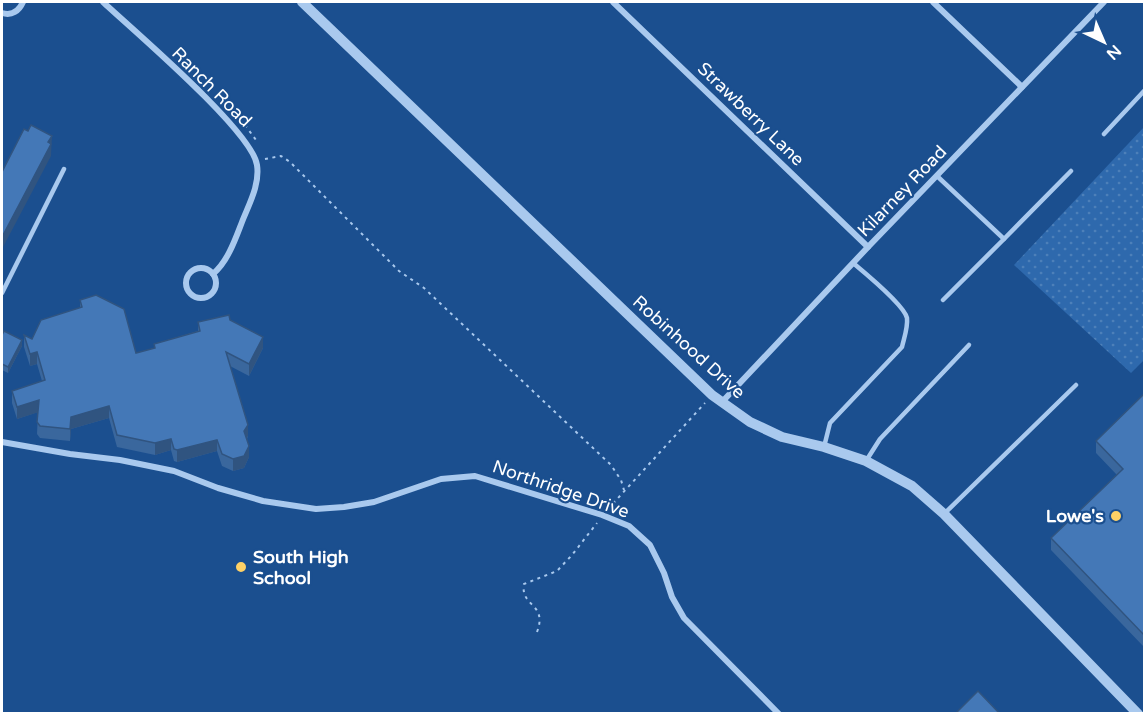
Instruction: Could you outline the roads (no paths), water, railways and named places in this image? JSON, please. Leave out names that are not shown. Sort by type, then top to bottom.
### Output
[{"type":"street","points":[[2,13],[16,12],[23,2]]},
{"type":"street","name":"Ranch Road","points":[[103,2],[224,116],[251,149],[256,162],[255,190],[233,245],[221,267],[213,274]]},
{"type":"street","name":"Robinhood Drive","points":[[302,2],[712,395],[750,422],[782,437],[824,447],[866,461],[912,486],[944,514],[1138,714]]},
{"type":"street","name":"Strawberry Lane","points":[[613,2],[868,247]]},
{"type":"street","points":[[933,2],[1022,87]]},
{"type":"street","name":"Kilarney Road","points":[[722,402],[1104,2]]},
{"type":"street","points":[[203,268],[213,274],[216,285],[210,295],[199,298],[189,292],[186,281],[191,271],[203,268]]},
{"type":"street","name":"Northridge Drive","points":[[2,442],[120,460],[174,471],[218,488],[263,501],[316,509],[374,502],[441,479],[475,476],[602,515],[629,526],[650,545],[664,573],[672,597],[684,618],[779,714]]},
{"type":"lane","points":[[1104,134],[1144,91]]},
{"type":"lane","points":[[2,293],[64,169]]},
{"type":"lane","points":[[943,300],[1071,171]]},
{"type":"lane","points":[[937,176],[1004,238]]},
{"type":"lane","points":[[824,447],[830,423],[902,347],[906,333],[907,318],[900,307],[854,262]]},
{"type":"lane","points":[[866,461],[880,439],[969,345]]},
{"type":"lane","points":[[944,514],[1076,385]]},
{"type":"place","name":"Lowe's","points":[[1116,516]]},
{"type":"place","name":"South High School","points":[[241,567]]}]
